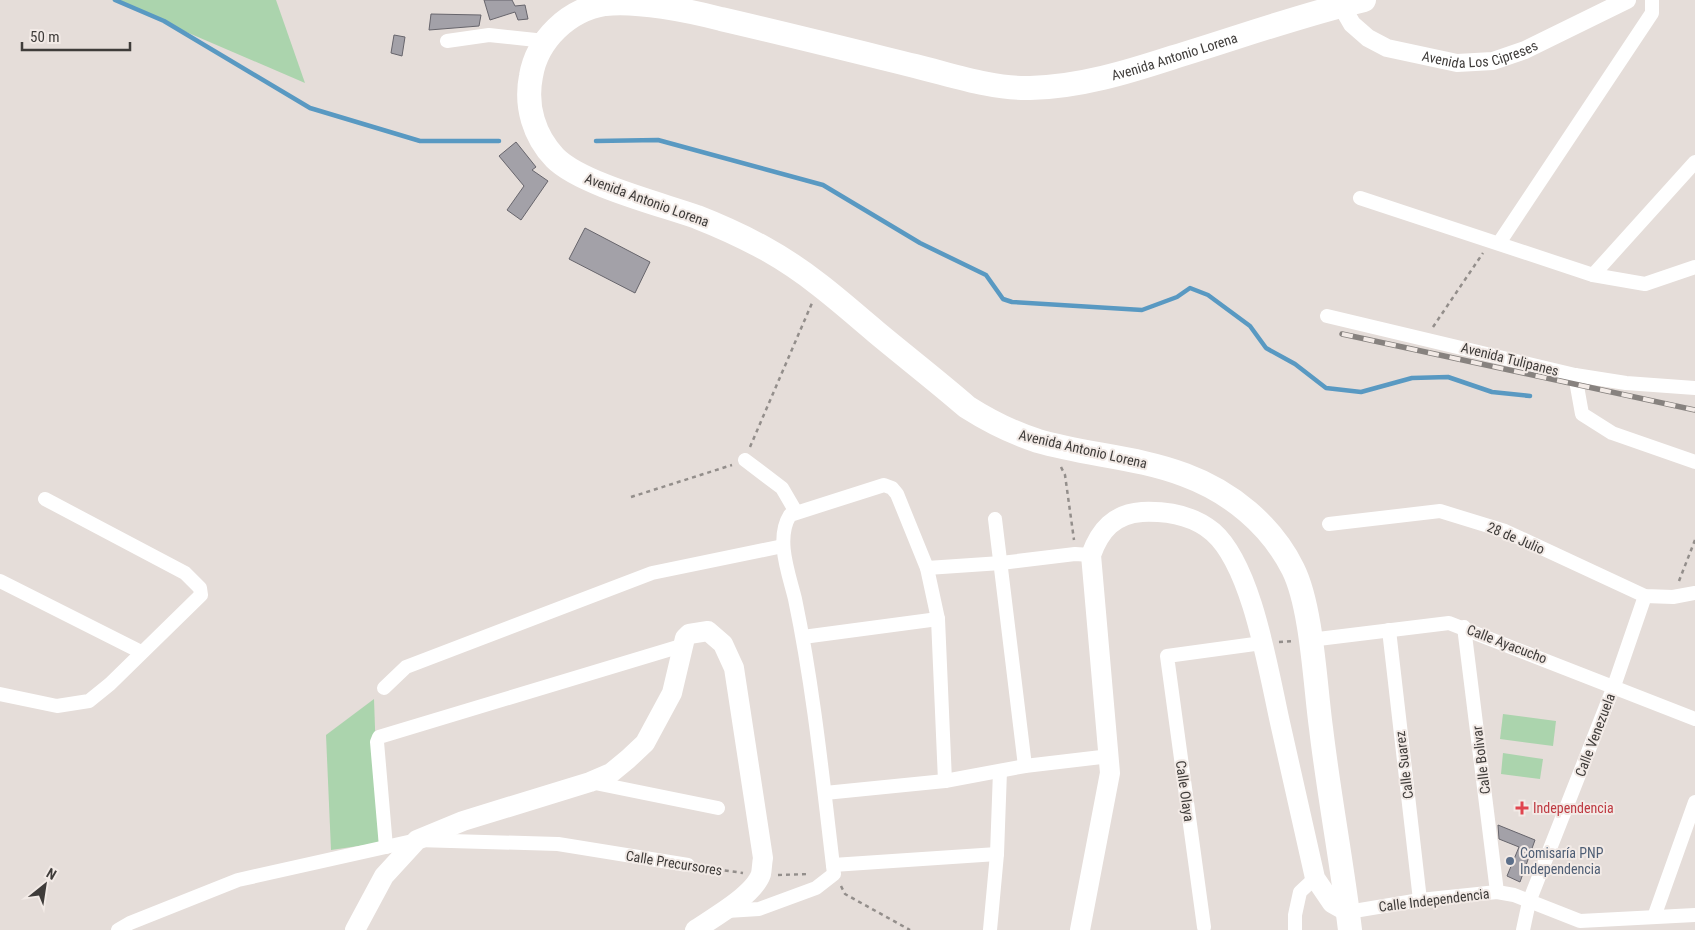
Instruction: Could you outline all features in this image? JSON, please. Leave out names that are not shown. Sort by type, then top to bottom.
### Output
[{"type":"highway","name":"Avenida Antonio Lorena","points":[[1349,921],[1305,607],[1294,570],[1282,550],[1244,508],[1206,484],[1184,474],[1150,464],[1052,444],[1013,432],[986,420],[967,407],[820,284],[767,249],[730,231],[578,175],[559,162],[546,148],[530,112],[531,74],[545,41],[556,28],[573,16],[602,4],[620,2],[691,11],[976,81],[1025,88],[1051,86],[1119,74],[1364,0]]},
{"type":"main road","points":[[1080,930],[1110,773],[1110,756],[1083,554],[1106,527],[1119,517],[1141,512],[1164,513],[1188,518],[1203,525],[1225,545],[1245,584],[1262,643],[1315,878],[1332,903],[1349,921]]},
{"type":"main road","points":[[355,930],[384,876],[417,840],[463,821],[590,782],[611,773],[646,743],[672,693],[682,646],[689,634],[708,631],[723,644],[734,668],[763,858],[760,875],[742,897],[727,911],[695,930]]},
{"type":"street","name":"Avenida Los Cipreses","points":[[1341,6],[1352,24],[1368,38],[1387,48],[1457,63],[1493,61],[1525,50],[1627,0]]},
{"type":"street","points":[[1495,242],[1652,13],[1652,0]]},
{"type":"street","points":[[447,41],[489,35],[545,41]]},
{"type":"street","points":[[1593,275],[1695,162]]},
{"type":"street","points":[[1360,198],[1593,275],[1645,284],[1695,267]]},
{"type":"street","name":"Avenida Tulipanes","points":[[1327,316],[1575,375],[1626,383],[1695,388]]},
{"type":"street","points":[[1575,375],[1582,414],[1612,433],[1695,462]]},
{"type":"street","points":[[745,460],[782,488],[796,512]]},
{"type":"street","points":[[833,870],[803,637],[783,546],[785,523],[790,515],[884,485],[892,488],[897,494],[927,568],[938,619],[945,780]]},
{"type":"street","points":[[0,694],[57,706],[88,701],[110,684],[141,652],[195,603],[200,595],[200,588],[185,573],[45,499]]},
{"type":"street","name":"28 de Julio","points":[[1329,524],[1440,511],[1504,531],[1645,596],[1673,597],[1695,593]]},
{"type":"street","points":[[996,519],[1025,766]]},
{"type":"street","points":[[384,688],[406,667],[652,573],[783,546]]},
{"type":"street","points":[[927,568],[1001,563],[1083,554]]},
{"type":"street","points":[[0,581],[141,652]]},
{"type":"street","name":"Calle Venezuela","points":[[1523,930],[1529,902],[1614,686],[1645,596]]},
{"type":"street","points":[[803,637],[938,619]]},
{"type":"street","name":"Calle Ayacucho","points":[[1310,640],[1449,623],[1464,627],[1695,719]]},
{"type":"street","name":"Calle Bolivar","points":[[1464,627],[1497,892]]},
{"type":"street","name":"Calle Suarez","points":[[1389,630],[1420,900]]},
{"type":"street","name":"Calle Olaya","points":[[1204,927],[1167,656],[1262,643]]},
{"type":"street","points":[[386,847],[376,742],[379,737],[682,646]]},
{"type":"street","points":[[824,793],[945,780],[1025,766],[1110,756]]},
{"type":"street","points":[[990,930],[997,854],[1000,771]]},
{"type":"street","points":[[590,782],[718,808]]},
{"type":"street","points":[[1654,917],[1695,802]]},
{"type":"street","name":"Calle Precursores","points":[[118,930],[130,923],[238,880],[417,840],[558,844],[688,865]]},
{"type":"street","points":[[727,911],[759,909],[816,888],[833,870],[997,854]]},
{"type":"street","points":[[1295,930],[1295,914],[1300,892],[1315,878]]},
{"type":"street","name":"Calle Independencia","points":[[1349,921],[1420,900],[1497,892],[1514,894],[1529,902],[1580,921],[1695,915]]},
{"type":"path","points":[[1426,339],[1495,242]]},
{"type":"path","points":[[631,498],[745,460],[820,284]]},
{"type":"path","points":[[1052,444],[1065,475],[1083,554]]},
{"type":"path","points":[[1673,597],[1695,540]]},
{"type":"path","points":[[1262,643],[1310,640]]},
{"type":"path","name":"Calle Precursores","points":[[688,865],[760,875],[833,870]]},
{"type":"path","points":[[833,870],[845,894],[910,930]]},
{"type":"green space","points":[[112,0],[276,0],[305,83]]},
{"type":"green space","points":[[374,699],[379,843],[331,850],[326,735]]},
{"type":"green space","points":[[1503,714],[1556,721],[1553,746],[1500,739]]},
{"type":"green space","points":[[1503,753],[1543,759],[1540,779],[1501,774]]},
{"type":"building","points":[[484,0],[512,0],[515,6],[525,5],[528,19],[518,20],[515,12],[490,20]]},
{"type":"building","points":[[431,14],[481,15],[479,26],[429,30]]},
{"type":"building","points":[[394,35],[405,37],[402,56],[391,53]]},
{"type":"building","points":[[516,142],[536,167],[532,170],[548,181],[521,220],[507,210],[524,186],[499,156]]},
{"type":"building","points":[[585,228],[650,262],[635,293],[569,259]]},
{"type":"building","points":[[1498,825],[1535,840],[1520,882],[1507,876],[1519,847],[1499,839]]},
{"type":"waterway","points":[[115,0],[164,21],[310,108],[420,141],[499,141]]},
{"type":"waterway","points":[[596,141],[658,140],[823,185],[920,243],[986,275],[1003,299],[1012,302],[1142,310],[1177,297],[1190,288],[1208,295],[1250,326],[1266,348],[1295,364],[1326,388],[1361,392],[1412,378],[1448,377],[1492,392],[1530,396]]},
{"type":"railway","points":[[1342,334],[1695,410]]},
{"type":"place","name":"Independencia","points":[[1522,808]]},
{"type":"place","name":"Comisaría PNP Independencia","points":[[1510,861]]}]
